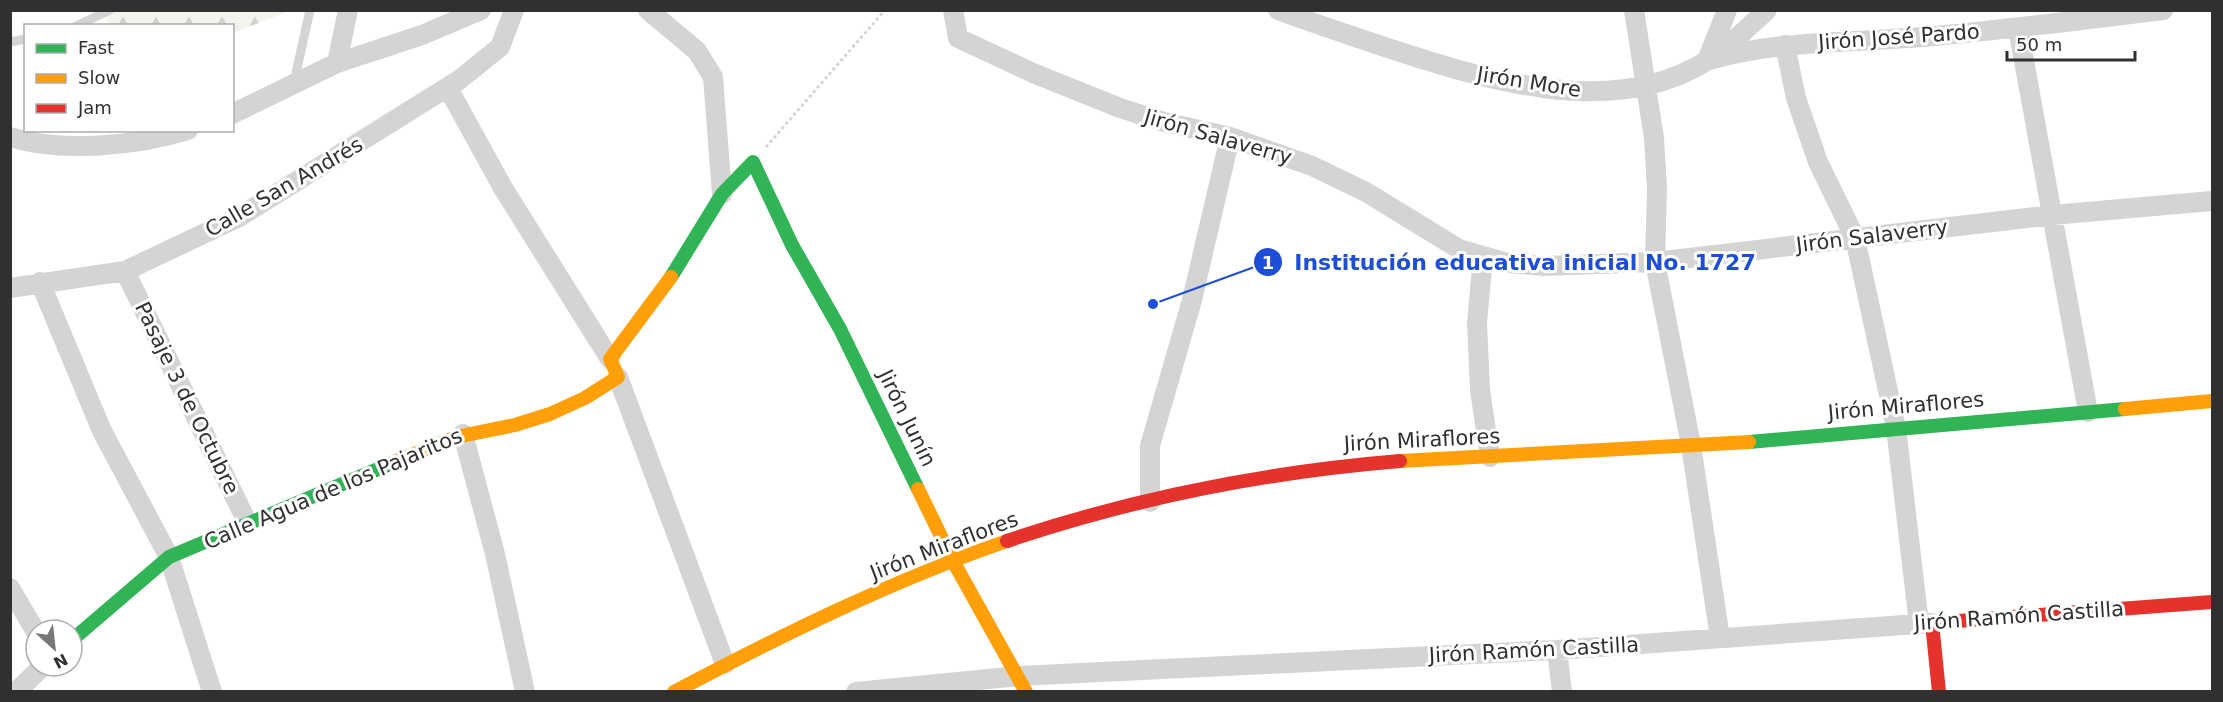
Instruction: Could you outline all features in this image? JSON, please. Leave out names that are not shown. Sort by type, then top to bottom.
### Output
[{"type":"street","points":[[337,63],[348,10]]},
{"type":"street","points":[[234,113],[337,63],[422,35],[481,10]]},
{"type":"street","name":"Calle San Andrés","points":[[10,288],[125,271],[239,217],[448,88],[500,47],[514,10]]},
{"type":"street","points":[[648,10],[698,51],[713,76],[722,194]]},
{"type":"street","name":"Jirón Salaverry","points":[[953,10],[958,38],[1033,73],[1120,108],[1164,122],[1230,137],[1311,166],[1366,192],[1440,239],[1483,257],[1508,263],[1544,266],[1654,261],[2052,215],[2212,201]]},
{"type":"street","name":"Jirón More","points":[[1278,10],[1445,67],[1495,79],[1593,92],[1646,86],[1707,61],[1767,10]]},
{"type":"street","points":[[1634,10],[1654,138],[1657,188],[1654,261],[1691,446],[1720,638]]},
{"type":"street","points":[[1707,61],[1727,10]]},
{"type":"street","name":"Jirón José Pardo","points":[[1707,61],[1750,49],[1785,45],[2018,28],[2163,10]]},
{"type":"street","points":[[2018,28],[2088,412]]},
{"type":"street","points":[[1785,45],[1796,98],[1818,162],[1855,238],[1896,428],[1939,692]]},
{"type":"street","points":[[448,88],[503,188],[610,359],[725,664]]},
{"type":"street","points":[[10,137],[30,143],[67,146],[141,140],[179,132]]},
{"type":"street","points":[[1150,502],[1150,446],[1192,300],[1230,137]]},
{"type":"street","points":[[610,359],[665,287],[722,194],[753,162]]},
{"type":"street","name":"Jirón Junín","points":[[753,162],[792,245],[850,351],[953,561],[1022,684]]},
{"type":"street","points":[[1483,257],[1478,346],[1480,390],[1490,457]]},
{"type":"street","name":"Pasaje 3 de Octubre","points":[[125,271],[248,524]]},
{"type":"street","points":[[40,282],[102,431],[169,557],[212,692]]},
{"type":"street","name":"Calle Agua de los Pajaritos","points":[[84,630],[169,557],[463,434],[524,423],[561,410],[595,393],[618,377]]},
{"type":"street","name":"Jirón Miraflores","points":[[674,692],[725,664],[953,561],[1013,539],[1150,502],[1244,480],[1349,464],[1691,446],[2212,401]]},
{"type":"street","points":[[463,434],[503,586],[525,692]]},
{"type":"street","points":[[10,588],[28,618]]},
{"type":"street","name":"Jirón Ramón Castilla","points":[[856,692],[1022,684],[1557,650],[2212,602]]},
{"type":"street","points":[[1557,650],[1562,692]]},
{"type":"street","points":[[16,692],[31,678]]},
{"type":"lane","points":[[80,24],[110,10]]},
{"type":"lane","points":[[294,84],[310,10]]},
{"type":"path","points":[[753,162],[885,10]]},
{"type":"green space","points":[[105,11],[289,11],[234,33],[234,24],[108,24]]},
{"type":"traffic: fast","points":[[671,277],[722,194],[753,162],[792,245],[840,329],[918,489]]},
{"type":"traffic: fast","points":[[1749,442],[2125,409]]},
{"type":"traffic: fast","points":[[84,630],[169,557],[397,461]]},
{"type":"traffic: slow","points":[[397,461],[456,437],[515,425],[550,414],[585,398],[618,377],[610,359],[671,277]]},
{"type":"traffic: slow","points":[[2125,409],[2212,401]]},
{"type":"traffic: slow","points":[[1400,461],[1749,442]]},
{"type":"traffic: slow","points":[[918,489],[953,561],[1026,692]]},
{"type":"traffic: slow","points":[[674,692],[837,610],[921,573],[1007,541]]},
{"type":"traffic: jam","points":[[1007,541],[1103,512],[1201,489],[1300,472],[1400,461]]},
{"type":"traffic: jam","points":[[1939,692],[1932,623],[2212,602]]},
{"type":"place","name":"Institución educativa inicial No. 1727","points":[[1153,304]]}]
